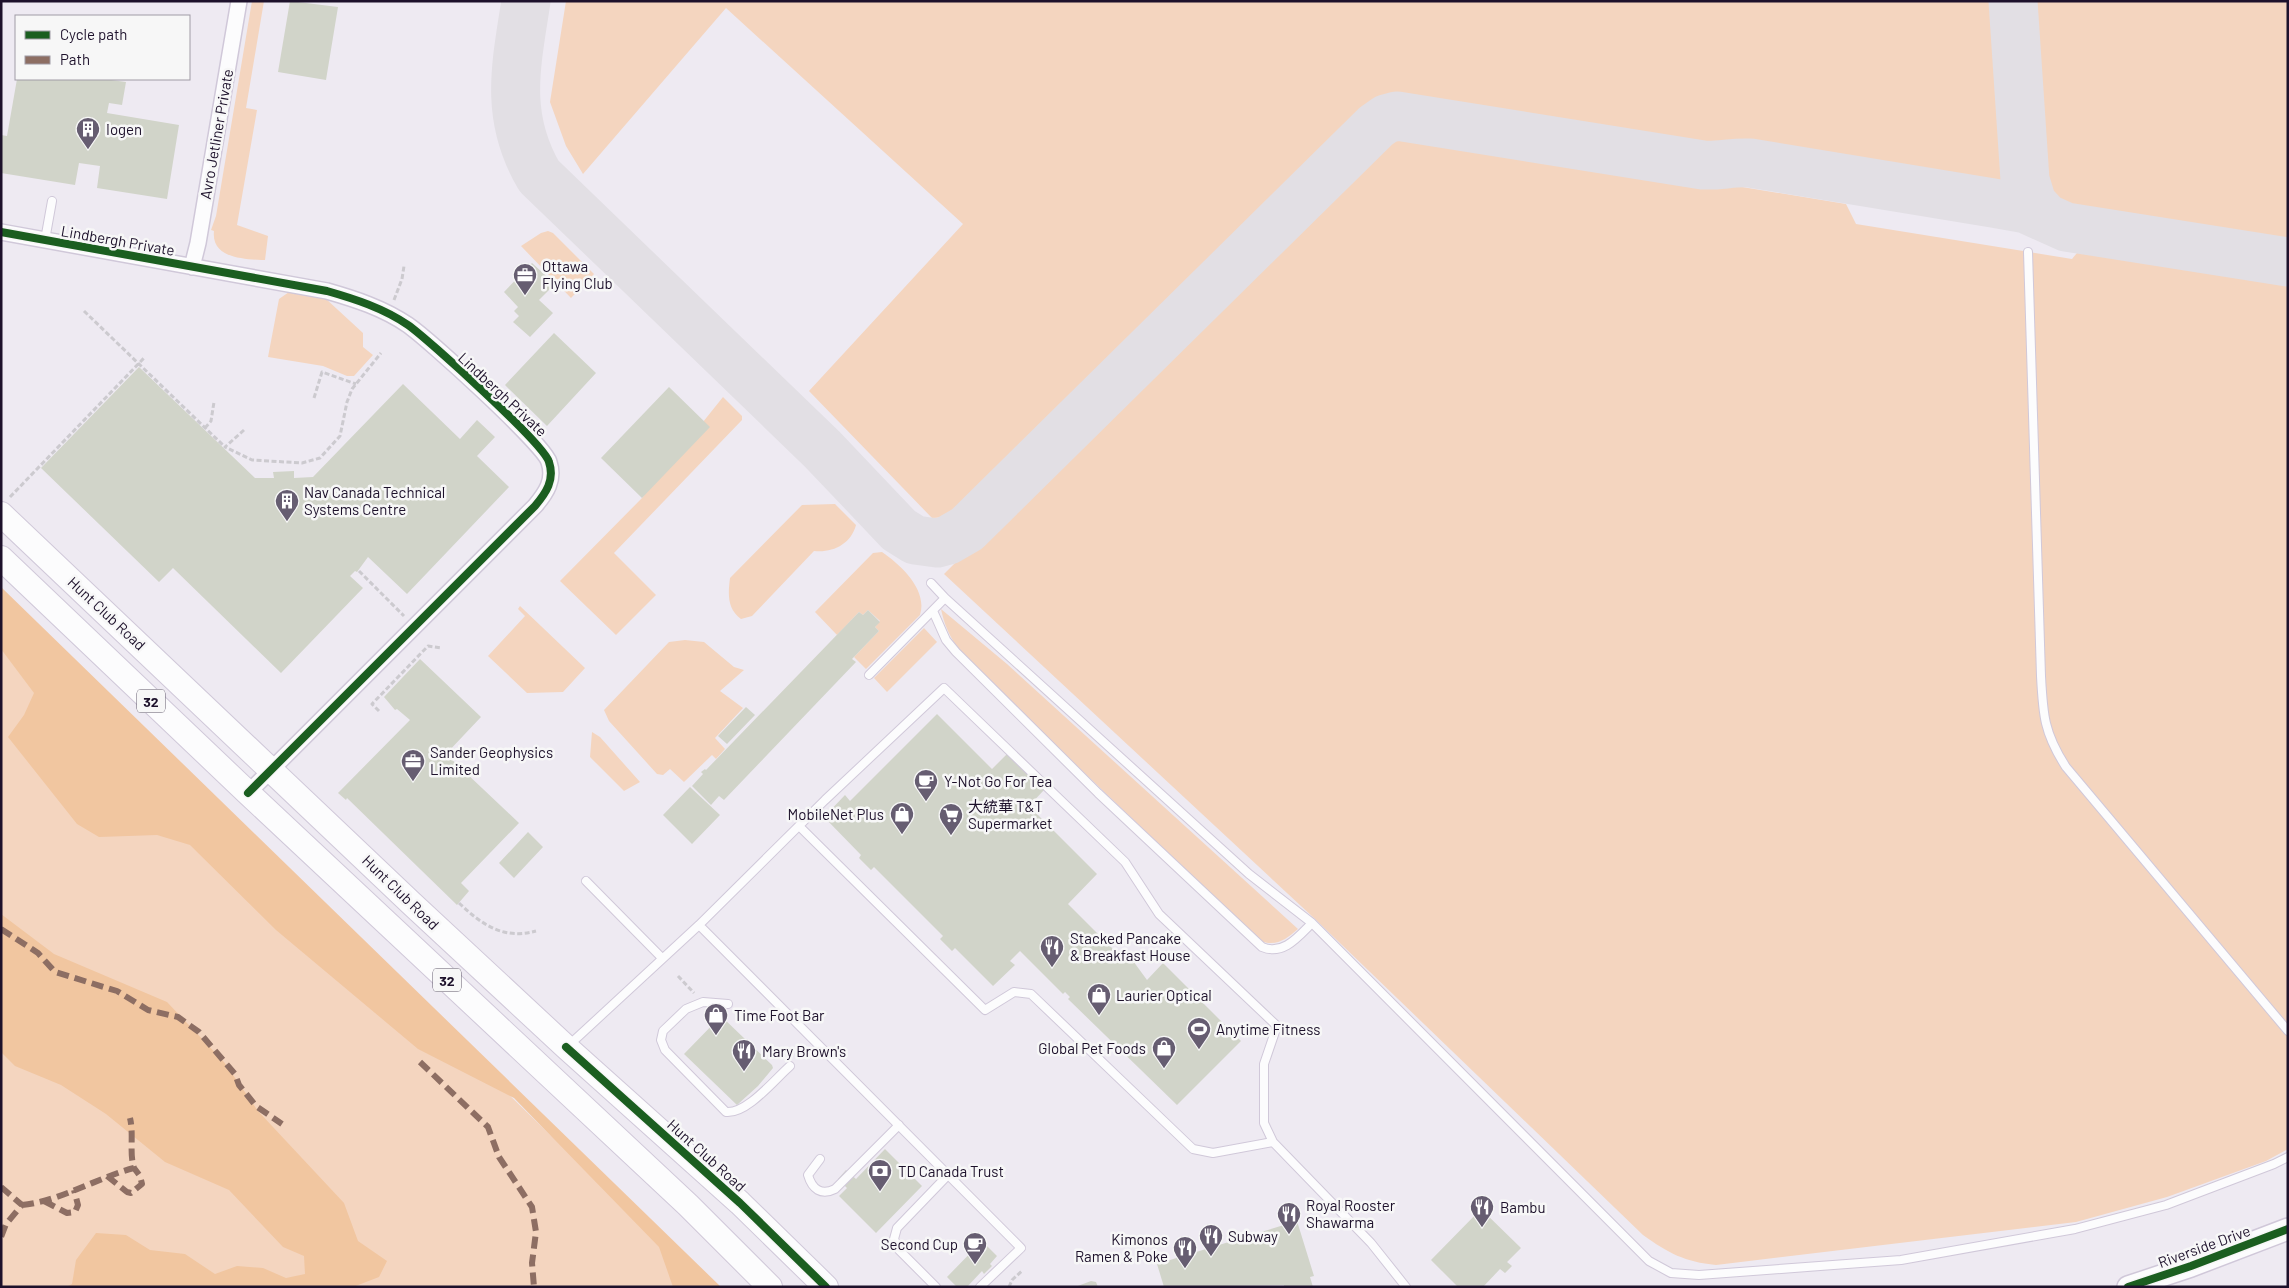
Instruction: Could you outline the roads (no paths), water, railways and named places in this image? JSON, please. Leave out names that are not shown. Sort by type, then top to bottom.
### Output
[{"type":"main road","name":"Hunt Club Road","points":[[5,507],[272,769],[566,1047],[740,1203],[826,1287]]},
{"type":"main road","name":"32","points":[[1,558],[248,793],[688,1205],[770,1287]]},
{"type":"main road","points":[[546,1071],[566,1047]]},
{"type":"main road","name":"Riverside Drive","points":[[2128,1287],[2200,1264],[2288,1229]]},
{"type":"street","name":"Avro Jetliner Private","points":[[192,267],[198,244],[239,1]]},
{"type":"street","name":"Lindbergh Private","points":[[1,232],[327,291],[360,301],[392,315],[417,332],[544,452],[550,467],[547,492],[248,793]]},
{"type":"lane","points":[[45,240],[52,201]]},
{"type":"lane","points":[[2028,252],[2042,711],[2051,744],[2066,767],[2288,1031]]},
{"type":"lane","points":[[931,583],[945,598],[1249,874],[1312,923],[1649,1260],[1671,1273],[1713,1274],[1901,1260],[2075,1229],[2166,1206],[2288,1157]]},
{"type":"lane","points":[[869,675],[945,598]]},
{"type":"lane","points":[[933,611],[946,640],[956,652],[1098,793],[1262,947],[1274,950],[1286,946],[1312,923]]},
{"type":"lane","points":[[566,1047],[699,925],[799,826],[944,688],[1125,862],[1158,914],[1277,1026],[1264,1064],[1264,1123],[1272,1142],[1371,1243],[1406,1287]]},
{"type":"lane","points":[[799,826],[985,1010],[1014,992],[1031,994],[1193,1149],[1213,1153],[1272,1142]]},
{"type":"lane","points":[[586,881],[662,958]]},
{"type":"lane","points":[[699,925],[1021,1248],[980,1287]]},
{"type":"lane","points":[[728,1004],[703,1002],[686,1009],[663,1031],[661,1040],[665,1050],[726,1112],[735,1113],[745,1107],[790,1066]]},
{"type":"lane","points":[[820,1159],[808,1175],[810,1183],[818,1191],[828,1192],[835,1189],[899,1125]]},
{"type":"lane","points":[[936,1287],[899,1250],[894,1239],[897,1228],[948,1175]]},
{"type":"place","name":"Iogen","points":[[88,150]]},
{"type":"place","name":"Ottawa Flying Club","points":[[525,296]]},
{"type":"place","name":"Nav Canada Technical Systems Centre","points":[[287,522]]},
{"type":"place","name":"Sander Geophysics Limited","points":[[413,782]]},
{"type":"place","name":"Y-Not Go For Tea","points":[[926,802]]},
{"type":"place","name":"MobileNet Plus","points":[[902,835]]},
{"type":"place","name":"大統華 T&T Supermarket","points":[[951,836]]},
{"type":"place","name":"Stacked Pancake & Breakfast House","points":[[1052,968]]},
{"type":"place","name":"Laurier Optical","points":[[1099,1016]]},
{"type":"place","name":"Time Foot Bar","points":[[716,1036]]},
{"type":"place","name":"Anytime Fitness","points":[[1199,1050]]},
{"type":"place","name":"Global Pet Foods","points":[[1164,1069]]},
{"type":"place","name":"Mary Brown's","points":[[744,1072]]},
{"type":"place","name":"TD Canada Trust","points":[[880,1192]]},
{"type":"place","name":"Bambu","points":[[1482,1228]]},
{"type":"place","name":"Royal Rooster Shawarma","points":[[1289,1235]]},
{"type":"place","name":"Subway","points":[[1211,1257]]},
{"type":"place","name":"Second Cup","points":[[975,1265]]},
{"type":"place","name":"Kimonos Ramen & Poke","points":[[1185,1269]]}]
